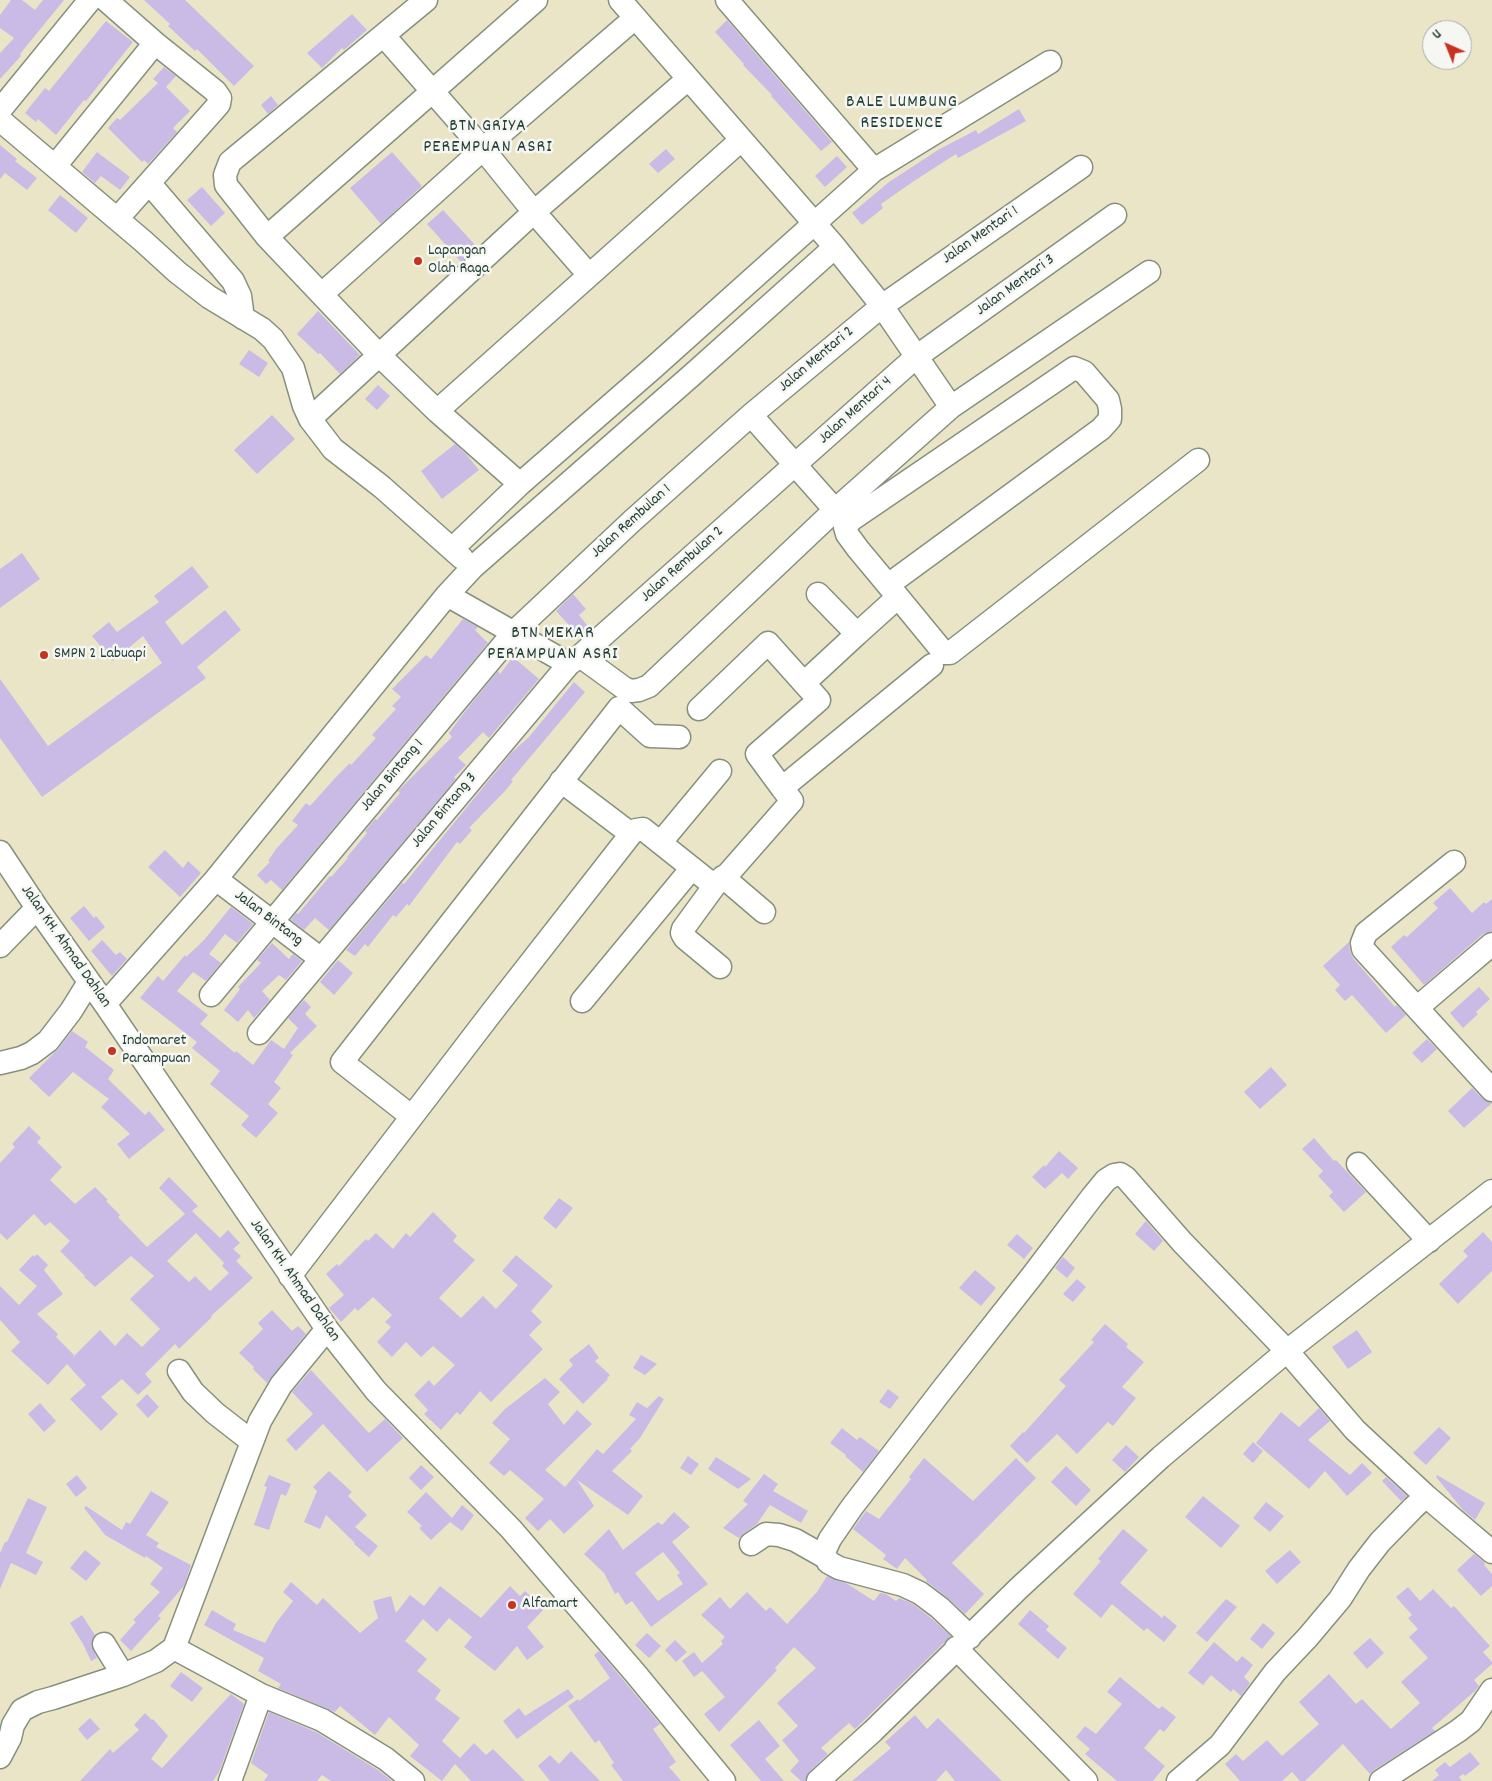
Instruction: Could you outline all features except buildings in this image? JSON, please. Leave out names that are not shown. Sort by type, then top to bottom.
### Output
[{"type":"street","points":[[0,110],[90,0]]},
{"type":"street","points":[[106,0],[155,43],[215,91],[220,98],[219,104],[118,219]]},
{"type":"street","points":[[426,0],[230,162],[225,176],[226,185],[267,237],[379,355],[437,411],[520,484]]},
{"type":"street","points":[[267,237],[536,0]]},
{"type":"street","points":[[620,0],[835,247],[882,306],[951,407]]},
{"type":"street","points":[[727,0],[874,170]]},
{"type":"street","points":[[322,294],[483,149],[635,18]]},
{"type":"street","points":[[384,36],[483,149],[534,212],[589,275]]},
{"type":"street","points":[[54,166],[155,43]]},
{"type":"street","points":[[452,549],[520,484],[874,170],[1050,62]]},
{"type":"street","points":[[310,419],[534,212],[688,79]]},
{"type":"street","points":[[0,120],[118,219],[177,272],[209,297],[262,329],[282,350],[293,368],[304,406],[310,419],[333,449],[382,487],[473,567]]},
{"type":"street","points":[[437,411],[741,140]]},
{"type":"street","name":"Jalan Mentari 1","points":[[882,306],[1081,167]]},
{"type":"street","points":[[150,184],[233,281],[240,296],[243,318]]},
{"type":"street","name":"Jalan Mentari 3","points":[[916,357],[1115,215]]},
{"type":"street","points":[[105,1004],[216,879],[447,595],[473,567],[692,376],[835,247]]},
{"type":"street","points":[[447,595],[514,632],[574,660],[624,688],[631,691],[649,686],[835,510],[951,407],[1149,272]]},
{"type":"street","name":"Jalan Mentari 2","points":[[751,415],[882,306]]},
{"type":"street","name":"Jalan Mentari 4","points":[[796,464],[916,357]]},
{"type":"street","points":[[804,683],[857,634],[893,591],[1101,429],[1110,419],[1108,400],[1084,372],[1077,368],[1070,369],[850,520],[845,527],[847,534],[893,591],[944,653],[950,653],[1198,460]]},
{"type":"street","points":[[751,415],[835,510]]},
{"type":"street","name":"Jalan Rembulan 1","points":[[514,632],[632,521],[751,415]]},
{"type":"street","name":"Jalan Rembulan 2","points":[[574,660],[796,464]]},
{"type":"street","points":[[818,594],[857,634]]},
{"type":"street","name":"Jalan Bintang 1","points":[[211,995],[514,632]]},
{"type":"street","points":[[699,709],[768,643],[819,700],[757,754],[792,801],[721,879],[683,929],[682,933],[685,938],[720,967]]},
{"type":"street","name":"Jalan Bintang 3","points":[[259,1034],[574,660]]},
{"type":"street","points":[[782,788],[932,665]]},
{"type":"street","points":[[412,1116],[342,1062],[619,708],[650,736],[679,737]]},
{"type":"street","points":[[661,842],[720,770]]},
{"type":"street","points":[[561,781],[631,834]]},
{"type":"street","points":[[290,1276],[631,834],[636,830],[643,829],[712,882],[721,879]]},
{"type":"street","name":"Jalan KH. Ahmad Dahlan","points":[[0,852],[327,1329],[376,1391],[511,1529],[636,1673],[724,1781]]},
{"type":"street","points":[[1454,862],[1366,934],[1362,943],[1363,949],[1492,1090]]},
{"type":"street","points":[[582,1001],[692,868]]},
{"type":"street","name":"Jalan Bintang","points":[[216,879],[321,959]]},
{"type":"street","points":[[721,879],[764,912]]},
{"type":"street","points":[[0,946],[37,908]]},
{"type":"street","points":[[1418,1007],[1492,944]]},
{"type":"street","points":[[0,1063],[32,1053],[48,1041],[89,982]]},
{"type":"street","points":[[1358,1164],[1429,1241]]},
{"type":"street","points":[[1086,1781],[963,1642],[940,1608],[920,1593],[904,1585],[839,1568],[828,1562],[824,1552],[830,1539],[852,1506],[1092,1197],[1106,1180],[1114,1175],[1120,1174],[1126,1178],[1182,1242],[1286,1351],[1355,1430],[1426,1496],[1492,1552]]},
{"type":"street","points":[[818,1781],[873,1731],[1019,1588],[1161,1457],[1286,1351],[1492,1191]]},
{"type":"street","points":[[0,1756],[10,1738],[13,1725],[22,1710],[38,1702],[124,1675],[156,1661],[174,1648],[260,1421],[281,1385],[327,1329]]},
{"type":"street","points":[[179,1371],[193,1392],[215,1413],[251,1441]]},
{"type":"street","points":[[1178,1781],[1220,1745],[1275,1672],[1340,1599],[1358,1570],[1380,1542],[1426,1496]]},
{"type":"street","points":[[750,1544],[766,1534],[779,1534],[795,1540],[825,1557]]},
{"type":"street","points":[[104,1644],[124,1675]]},
{"type":"street","points":[[174,1648],[261,1695],[322,1720],[386,1759],[413,1781]]},
{"type":"street","points":[[1381,1781],[1471,1721],[1492,1690]]},
{"type":"street","points":[[230,1781],[261,1695]]},
{"type":"place","name":"Lapangan Olah Raga","points":[[418,261]]},
{"type":"place","name":"SMPN 2 Labuapi","points":[[44,655]]},
{"type":"place","name":"Indomaret Parampuan","points":[[112,1051]]},
{"type":"place","name":"Alfamart","points":[[512,1605]]},
{"type":"district","name":"BALE LUMBUNG RESIDENCE","points":[[902,114]]},
{"type":"district","name":"BTN GRIYA PEREMPUAN ASRI","points":[[488,138]]},
{"type":"district","name":"BTN MEKAR PERAMPUAN ASRI","points":[[553,645]]}]
